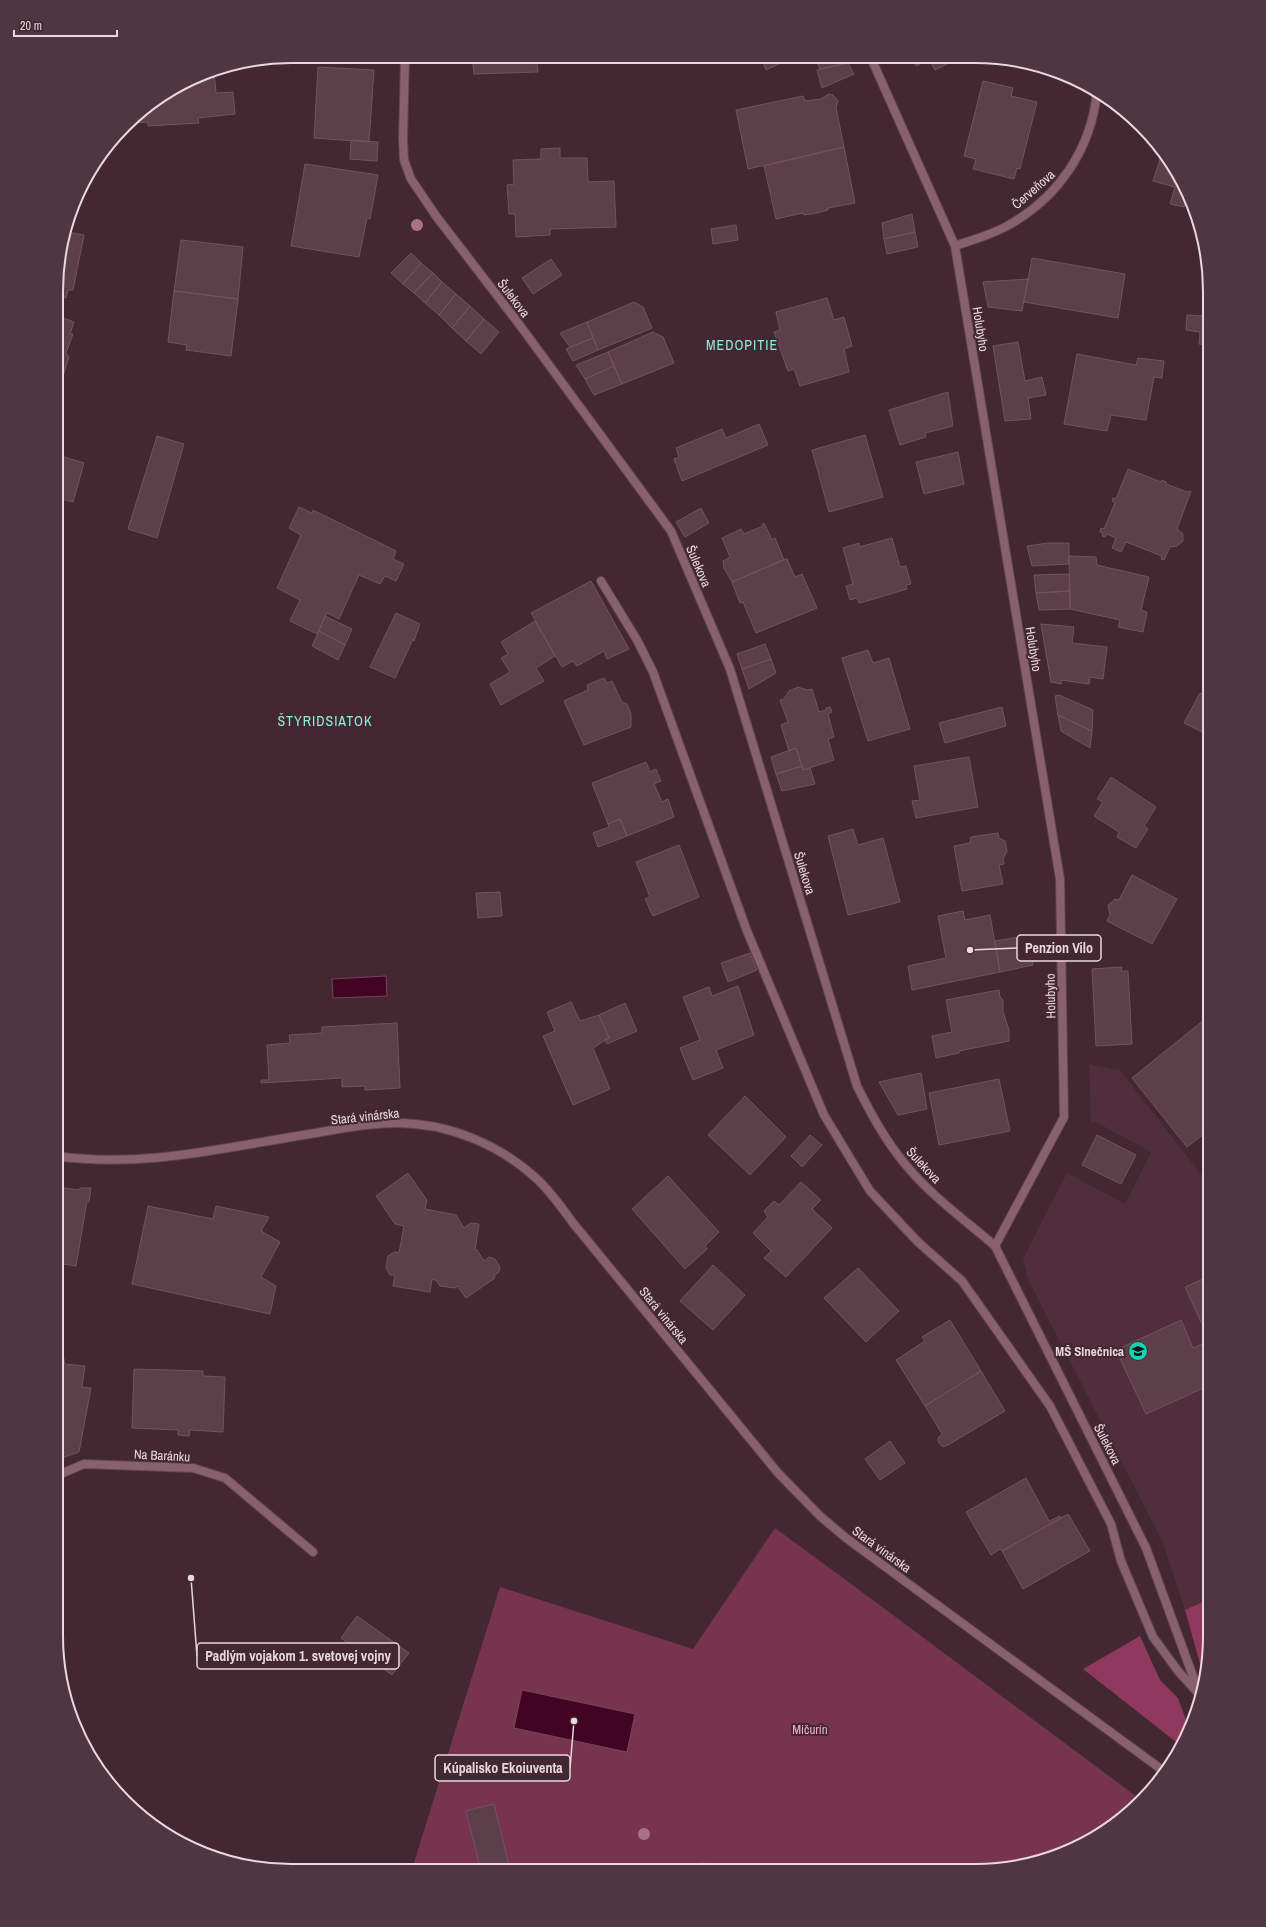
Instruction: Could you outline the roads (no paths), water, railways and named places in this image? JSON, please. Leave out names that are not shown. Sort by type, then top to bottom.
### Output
[{"type":"street","name":"Šulekova","points":[[405,63],[404,160],[411,179],[436,216],[516,320],[671,531],[730,669],[857,1086],[879,1128],[905,1165],[930,1190],[995,1246],[1146,1548],[1197,1688]]},
{"type":"street","name":"Holubyho","points":[[873,63],[955,246],[1060,878],[1064,1118],[995,1246]]},
{"type":"street","name":"Červeňova","points":[[955,246],[1007,226],[1059,186],[1077,158],[1085,142],[1091,125],[1096,98]]},
{"type":"street","points":[[601,581],[637,640],[653,672],[747,931],[824,1116],[870,1190],[918,1242],[962,1281],[1050,1406],[1111,1524],[1121,1561],[1153,1637],[1178,1671],[1196,1691]]},
{"type":"street","name":"Stará vinárska","points":[[63,1157],[113,1161],[145,1160],[193,1154],[354,1127],[397,1123],[442,1128],[475,1139],[492,1147],[520,1164],[553,1196],[778,1473],[820,1516],[846,1538],[1161,1769]]},
{"type":"street","name":"Na Baránku","points":[[63,1473],[84,1464],[194,1468],[225,1478],[314,1552]]},
{"type":"place","name":"Penzion Vilo","points":[[970,950]]},
{"type":"place","name":"MŠ Slnečnica","points":[[1138,1351]]},
{"type":"place","name":"Padlým vojakom 1. svetovej vojny","points":[[191,1578]]},
{"type":"place","name":"Kúpalisko Ekoiuventa","points":[[574,1721]]},
{"type":"district","name":"MEDOPITIE","points":[[742,345]]},
{"type":"district","name":"ŠTYRIDSIATOK","points":[[325,721]]},
{"type":"park label","name":"Mičurín","points":[[810,1729]]}]
